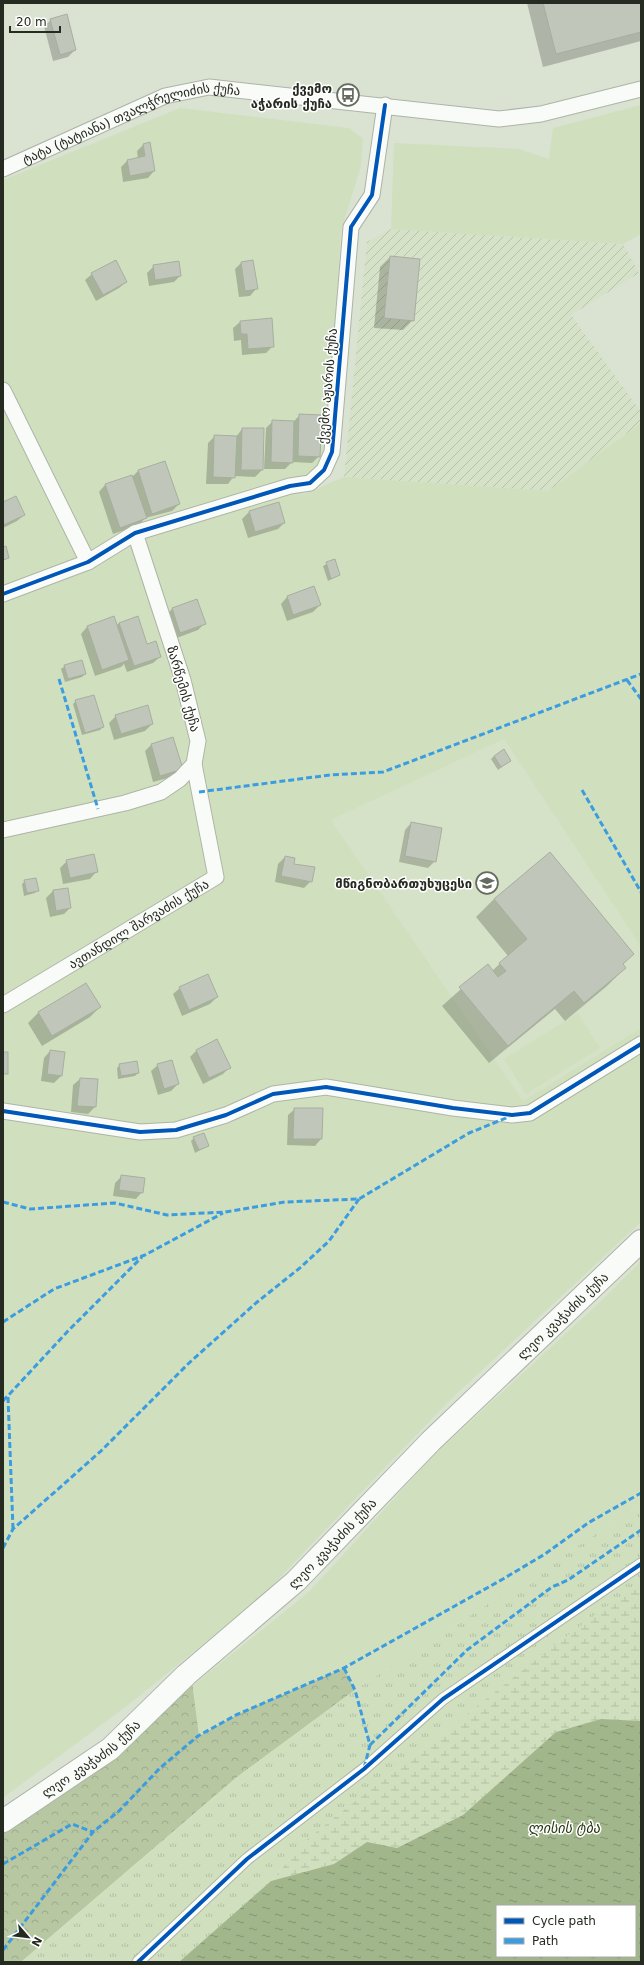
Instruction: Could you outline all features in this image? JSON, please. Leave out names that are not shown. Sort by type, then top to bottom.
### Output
[{"type":"main road","name":"ლეო კვაჭაძის ქუჩა","points":[[3,1821],[110,1749],[186,1675],[296,1581],[431,1441],[641,1242]]},
{"type":"street","name":"ტატა (ტატიანა) თვალჭრელიძის ქუჩა","points":[[3,169],[165,96],[209,86],[499,119],[541,114],[641,89]]},
{"type":"street","name":"ქვემო აჟარის ქუჩა","points":[[3,594],[88,562],[135,533],[290,486],[310,483],[324,470],[332,452],[351,227],[372,195],[385,105]]},
{"type":"street","points":[[3,390],[88,562]]},
{"type":"street","name":"ზარწემის ქუჩა","points":[[135,533],[183,680],[198,740],[194,764]]},
{"type":"street","points":[[3,830],[125,803],[161,792],[180,779],[194,764]]},
{"type":"street","name":"ავთანდილ შარვაძის ქუჩა","points":[[3,1005],[216,877],[194,764]]},
{"type":"street","points":[[3,1111],[140,1132],[176,1130],[226,1115],[273,1094],[326,1087],[453,1108],[512,1115],[530,1113],[641,1044]]},
{"type":"street","points":[[138,1962],[248,1860],[364,1769],[443,1699],[641,1564]]},
{"type":"shaded area","points":[[391,229],[623,244],[639,273],[571,315],[641,412],[641,423],[548,491],[344,477],[367,242]]},
{"type":"shaded area","name":"მწიგნობართუხუცესი","points":[[504,739],[641,947],[641,1029],[523,1101],[331,820]]},
{"type":"green space","points":[[641,105],[641,234],[623,244],[391,229],[394,143],[519,149],[549,159],[553,128]]},
{"type":"green space","points":[[180,108],[349,128],[363,139],[361,166],[341,231],[328,452],[310,476],[290,486],[304,494],[344,477],[548,491],[641,423],[641,947],[504,739],[331,820],[523,1101],[641,1028],[641,1222],[449,1401],[262,1596],[128,1705],[3,1798],[3,180]]},
{"type":"green space","points":[[578,1013],[600,1048],[526,1094],[504,1059]]},
{"type":"green space","points":[[641,1261],[641,1505],[355,1690],[344,1668],[236,1715],[198,1736],[191,1687],[310,1591],[433,1456],[600,1302]]},
{"type":"green space","points":[[641,1505],[641,1581],[556,1644],[308,1838],[271,1881],[179,1962],[21,1962],[237,1777],[355,1690]]},
{"type":"green space","points":[[641,1581],[641,1721],[601,1719],[556,1732],[463,1815],[397,1848],[367,1842],[334,1864],[271,1881],[308,1838],[556,1644]]},
{"type":"green space","points":[[344,1668],[355,1690],[237,1777],[21,1962],[3,1962],[3,1826],[192,1682],[199,1736],[236,1715]]},
{"type":"water","name":"ლისის ტბა","points":[[601,1719],[641,1721],[641,1962],[179,1962],[271,1881],[334,1864],[367,1842],[397,1848],[463,1815],[556,1732]]},
{"type":"building","points":[[543,3],[641,3],[641,32],[556,54]]},
{"type":"building","points":[[67,14],[76,50],[60,55],[50,19]]},
{"type":"building","points":[[150,142],[155,171],[130,176],[127,160],[145,156],[143,144]]},
{"type":"building","points":[[390,256],[420,259],[414,321],[384,318]]},
{"type":"building","points":[[116,260],[127,282],[103,295],[91,273]]},
{"type":"building","points":[[253,260],[258,289],[245,291],[241,262]]},
{"type":"building","points":[[179,261],[181,276],[155,280],[153,265]]},
{"type":"building","points":[[272,318],[274,347],[248,349],[247,334],[241,334],[240,321]]},
{"type":"building","points":[[299,414],[322,415],[320,457],[298,456]]},
{"type":"building","points":[[272,420],[294,421],[293,463],[271,462]]},
{"type":"building","points":[[242,428],[264,428],[263,470],[241,470]]},
{"type":"building","points":[[214,435],[237,436],[235,478],[213,477]]},
{"type":"building","points":[[165,461],[180,504],[152,514],[138,470]]},
{"type":"building","points":[[132,475],[147,518],[120,528],[105,484]]},
{"type":"building","points":[[16,496],[25,515],[3,525],[3,502]]},
{"type":"building","points":[[279,502],[285,523],[255,532],[249,511]]},
{"type":"building","points":[[6,546],[9,558],[3,560],[3,547]]},
{"type":"building","points":[[335,559],[340,575],[331,579],[326,562]]},
{"type":"building","points":[[314,586],[321,605],[293,615],[287,596]]},
{"type":"building","points":[[197,599],[206,624],[180,633],[172,608]]},
{"type":"building","points":[[114,616],[129,660],[102,670],[87,626]]},
{"type":"building","points":[[138,616],[147,644],[156,641],[161,657],[134,666],[119,623]]},
{"type":"building","points":[[82,660],[86,674],[68,679],[64,665]]},
{"type":"building","points":[[94,695],[104,727],[85,733],[75,700]]},
{"type":"building","points":[[148,705],[153,724],[121,734],[115,715]]},
{"type":"building","points":[[173,737],[183,769],[160,776],[151,744]]},
{"type":"building","points":[[504,749],[511,761],[501,767],[494,756]]},
{"type":"building","points":[[411,822],[442,828],[436,862],[405,856]]},
{"type":"building","points":[[550,852],[634,954],[623,964],[626,968],[584,1003],[574,991],[508,1046],[459,987],[488,964],[498,977],[506,971],[499,963],[527,939],[494,899]]},
{"type":"building","points":[[94,854],[98,872],[70,878],[66,860]]},
{"type":"building","points":[[285,856],[295,858],[294,864],[315,867],[312,882],[281,876]]},
{"type":"building","points":[[36,878],[39,891],[27,893],[24,880]]},
{"type":"building","points":[[68,888],[71,908],[56,911],[53,890]]},
{"type":"building","points":[[208,974],[218,997],[189,1010],[179,987]]},
{"type":"building","points":[[86,983],[101,1007],[52,1036],[38,1012]]},
{"type":"building","points":[[217,1039],[231,1068],[209,1078],[196,1050]]},
{"type":"building","points":[[50,1050],[65,1052],[62,1076],[47,1074]]},
{"type":"building","points":[[3,1052],[8,1052],[8,1074],[3,1074]]},
{"type":"building","points":[[172,1060],[179,1084],[164,1089],[157,1064]]},
{"type":"building","points":[[137,1061],[139,1073],[121,1076],[119,1064]]},
{"type":"building","points":[[80,1078],[98,1079],[96,1107],[77,1106]]},
{"type":"building","points":[[294,1108],[323,1108],[322,1139],[293,1139]]},
{"type":"building","points":[[204,1133],[209,1146],[199,1150],[193,1137]]},
{"type":"building","points":[[121,1175],[145,1178],[143,1193],[119,1190]]},
{"type":"marked path","points":[[199,792],[330,775],[383,772],[641,674]]},
{"type":"marked path","points":[[59,679],[98,809]]},
{"type":"marked path","points":[[627,680],[641,699]]},
{"type":"marked path","points":[[582,790],[641,892]]},
{"type":"marked path","points":[[3,1202],[30,1209],[115,1203],[167,1215],[225,1212],[285,1202],[359,1199],[469,1133],[511,1116]]},
{"type":"marked path","points":[[3,1548],[13,1529],[101,1451],[188,1364],[256,1303],[301,1267],[329,1241],[359,1199]]},
{"type":"marked path","points":[[3,1322],[54,1289],[145,1255],[223,1213]]},
{"type":"marked path","points":[[3,1401],[68,1331],[142,1257]]},
{"type":"marked path","points":[[8,1397],[13,1529]]},
{"type":"marked path","points":[[3,1950],[93,1832],[119,1811],[160,1768],[198,1736],[236,1715],[344,1668],[503,1579],[545,1554],[588,1523],[641,1493]]},
{"type":"marked path","points":[[370,1745],[467,1650],[552,1587],[568,1580],[641,1530]]},
{"type":"marked path","points":[[344,1668],[355,1690],[370,1745],[364,1768]]},
{"type":"marked path","points":[[3,1864],[72,1824],[93,1832]]},
{"type":"cycle path","points":[[3,594],[88,562],[135,533],[290,486],[310,483],[324,470],[332,452],[351,227],[372,195],[385,105]]},
{"type":"cycle path","points":[[3,1111],[140,1132],[176,1130],[226,1115],[273,1094],[326,1087],[453,1108],[512,1115],[530,1113],[641,1044]]},
{"type":"cycle path","points":[[138,1962],[247,1859],[364,1769],[443,1699],[641,1564]]},
{"type":"place","name":"ქვემო აჭარის ქუჩა","points":[[348,95]]},
{"type":"place","name":"მწიგნობართუხუცესი","points":[[487,883]]}]
